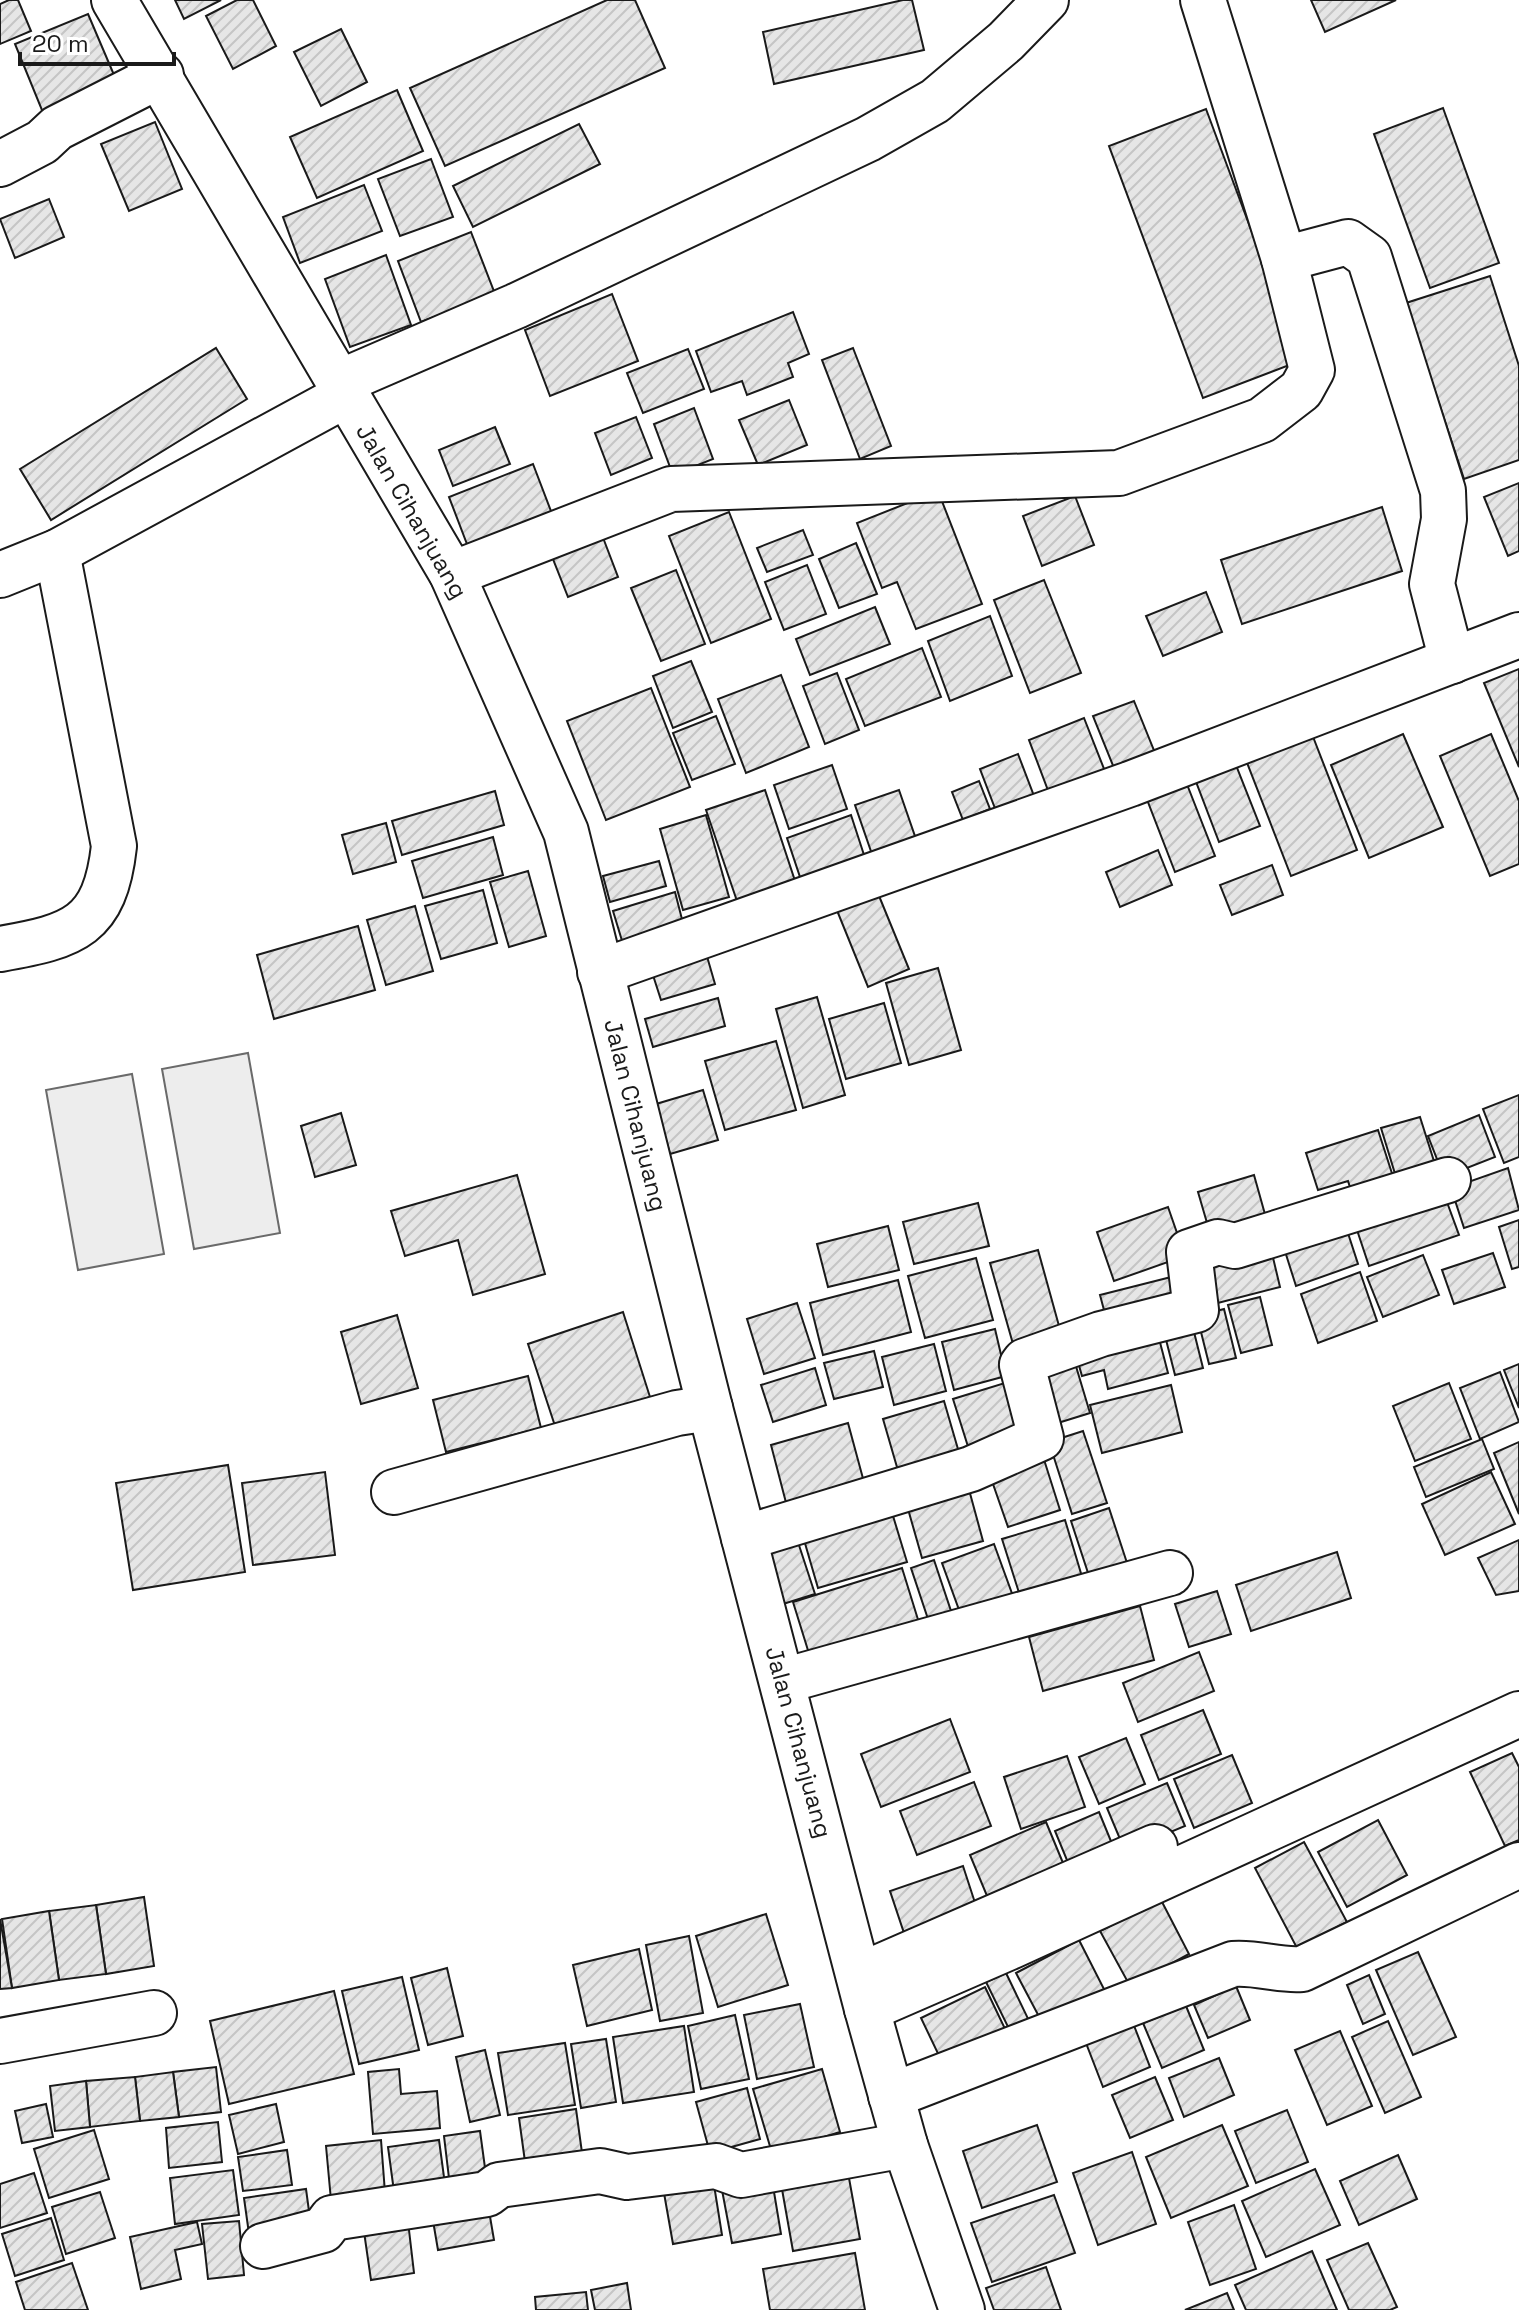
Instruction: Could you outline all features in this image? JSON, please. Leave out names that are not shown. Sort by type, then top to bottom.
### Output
[{"type":"street","name":"Jalan Cihanjuang","points":[[114,0],[161,75],[452,574],[566,832],[710,1408],[863,1992],[905,2145],[962,2310]]},
{"type":"street","points":[[0,575],[57,552],[342,389],[868,139],[935,101],[1006,41],[1046,0]]},
{"type":"street","points":[[452,574],[671,489],[1119,473],[1262,420],[1310,378],[1312,370],[1284,259],[1203,0]]},
{"type":"street","points":[[0,164],[42,142],[57,128],[161,75]]},
{"type":"street","points":[[1284,259],[1348,242],[1369,257],[1443,491],[1444,519],[1432,584],[1452,661]]},
{"type":"street","points":[[0,949],[72,931],[96,909],[110,883],[114,846],[57,552]]},
{"type":"street","points":[[600,972],[1130,784],[1519,635]]},
{"type":"street","points":[[744,1538],[971,1469],[1041,1438],[1022,1365],[1025,1361],[1101,1334],[1196,1310],[1189,1252],[1218,1242],[1235,1246],[1448,1180]]},
{"type":"street","points":[[394,1492],[677,1413],[710,1408]]},
{"type":"street","points":[[783,1681],[1170,1573]]},
{"type":"street","points":[[863,1992],[1040,1934],[1519,1714]]},
{"type":"street","points":[[863,1992],[1155,1847]]},
{"type":"street","points":[[891,2096],[1233,1964],[1258,1964],[1282,1971],[1302,1969],[1519,1865]]},
{"type":"street","points":[[0,2041],[154,2013]]},
{"type":"street","points":[[263,2246],[323,2230],[332,2218],[487,2194],[499,2185],[600,2171],[627,2177],[716,2166],[741,2175],[905,2145]]},
{"type":"shaded area","points":[[248,1053],[280,1233],[194,1249],[162,1069]]},
{"type":"shaded area","points":[[132,1074],[164,1254],[78,1270],[46,1090]]},
{"type":"building","points":[[18,0],[31,31],[0,44],[0,4]]},
{"type":"building","points":[[175,0],[221,0],[184,19]]},
{"type":"building","points":[[237,0],[253,0],[276,46],[233,69],[206,16]]},
{"type":"building","points":[[607,0],[635,0],[665,68],[445,166],[410,88]]},
{"type":"building","points":[[912,0],[924,50],[774,84],[763,32]]},
{"type":"building","points":[[1311,0],[1396,0],[1325,32]]},
{"type":"building","points":[[88,14],[120,89],[46,120],[15,44]]},
{"type":"building","points":[[341,29],[367,82],[321,106],[294,52]]},
{"type":"building","points":[[397,90],[423,151],[317,198],[290,137]]},
{"type":"building","points":[[1443,108],[1499,263],[1430,288],[1374,134]]},
{"type":"building","points":[[1206,109],[1300,361],[1203,398],[1109,146]]},
{"type":"building","points":[[155,122],[182,189],[129,211],[101,144]]},
{"type":"building","points":[[579,124],[600,164],[473,227],[453,186]]},
{"type":"building","points":[[431,159],[453,217],[400,236],[378,179]]},
{"type":"building","points":[[364,185],[382,231],[300,263],[283,217]]},
{"type":"building","points":[[49,199],[64,237],[15,258],[0,219]]},
{"type":"building","points":[[471,232],[495,294],[421,322],[398,261]]},
{"type":"building","points":[[386,255],[411,325],[350,347],[325,279]]},
{"type":"building","points":[[1490,276],[1519,366],[1519,460],[1464,479],[1406,303]]},
{"type":"building","points":[[612,294],[638,361],[550,396],[525,330]]},
{"type":"building","points":[[793,312],[809,354],[788,363],[793,377],[747,395],[742,381],[711,392],[696,351]]},
{"type":"building","points":[[216,348],[247,399],[51,520],[20,469]]},
{"type":"building","points":[[853,348],[891,446],[860,459],[822,360]]},
{"type":"building","points":[[688,349],[704,389],[643,413],[627,373]]},
{"type":"building","points":[[789,400],[807,445],[758,465],[739,420]]},
{"type":"building","points":[[694,408],[713,459],[673,475],[654,424]]},
{"type":"building","points":[[636,417],[652,458],[611,475],[595,433]]},
{"type":"building","points":[[495,427],[510,464],[453,486],[439,450]]},
{"type":"building","points":[[533,464],[554,519],[470,552],[449,497]]},
{"type":"building","points":[[1519,483],[1519,551],[1508,556],[1484,497]]},
{"type":"building","points":[[938,491],[982,604],[916,629],[897,582],[882,588],[857,523]]},
{"type":"building","points":[[1075,496],[1094,545],[1042,566],[1023,516]]},
{"type":"building","points":[[1382,507],[1402,571],[1242,624],[1221,560]]},
{"type":"building","points":[[729,512],[771,619],[711,643],[669,536]]},
{"type":"building","points":[[803,530],[813,555],[767,572],[757,548]]},
{"type":"building","points":[[602,535],[618,577],[568,597],[551,554]]},
{"type":"building","points":[[856,543],[877,594],[839,608],[819,559]]},
{"type":"building","points":[[807,565],[826,614],[784,630],[765,582]]},
{"type":"building","points":[[676,570],[705,644],[661,661],[631,588]]},
{"type":"building","points":[[1044,580],[1081,673],[1030,693],[994,600]]},
{"type":"building","points":[[1206,592],[1222,632],[1163,656],[1146,616]]},
{"type":"building","points":[[875,607],[890,644],[810,675],[796,639]]},
{"type":"building","points":[[990,616],[1012,676],[950,701],[928,641]]},
{"type":"building","points":[[922,648],[941,697],[865,726],[846,679]]},
{"type":"building","points":[[691,661],[712,712],[673,728],[653,676]]},
{"type":"building","points":[[1519,669],[1519,767],[1484,683]]},
{"type":"building","points":[[837,673],[859,730],[825,744],[803,686]]},
{"type":"building","points":[[781,675],[809,747],[746,773],[718,699]]},
{"type":"building","points":[[651,688],[690,787],[606,820],[567,721]]},
{"type":"building","points":[[1134,701],[1155,753],[1114,768],[1093,716]]},
{"type":"building","points":[[716,716],[735,764],[692,780],[673,733]]},
{"type":"building","points":[[1084,718],[1108,779],[1052,801],[1029,740]]},
{"type":"building","points":[[1310,729],[1357,850],[1291,876],[1244,755]]},
{"type":"building","points":[[1403,734],[1443,827],[1369,858],[1331,765]]},
{"type":"building","points":[[1491,734],[1519,801],[1519,864],[1490,876],[1440,756]]},
{"type":"building","points":[[1230,750],[1260,826],[1219,842],[1190,766]]},
{"type":"building","points":[[1018,754],[1034,796],[996,811],[980,769]]},
{"type":"building","points":[[832,765],[847,809],[789,829],[774,785]]},
{"type":"building","points":[[1181,769],[1215,856],[1175,872],[1141,784]]},
{"type":"building","points":[[979,781],[990,809],[963,820],[952,792]]},
{"type":"building","points":[[765,790],[796,884],[738,904],[706,810]]},
{"type":"building","points":[[899,790],[918,845],[874,860],[855,805]]},
{"type":"building","points":[[495,791],[504,825],[402,855],[392,821]]},
{"type":"building","points":[[706,815],[729,897],[683,910],[660,829]]},
{"type":"building","points":[[851,815],[865,858],[801,880],[787,838]]},
{"type":"building","points":[[386,823],[396,862],[353,874],[342,835]]},
{"type":"building","points":[[493,837],[503,875],[423,898],[412,861]]},
{"type":"building","points":[[1158,850],[1172,885],[1120,907],[1106,872]]},
{"type":"building","points":[[659,861],[666,886],[610,902],[603,876]]},
{"type":"building","points":[[1272,865],[1283,895],[1232,915],[1220,885]]},
{"type":"building","points":[[528,871],[546,936],[509,947],[490,882]]},
{"type":"building","points":[[483,890],[497,943],[441,959],[425,906]]},
{"type":"building","points":[[877,891],[909,969],[868,987],[836,908]]},
{"type":"building","points":[[675,892],[684,927],[623,944],[613,911]]},
{"type":"building","points":[[415,906],[433,971],[386,985],[367,920]]},
{"type":"building","points":[[358,926],[375,990],[274,1019],[257,955]]},
{"type":"building","points":[[706,953],[715,984],[661,1000],[651,969]]},
{"type":"building","points":[[938,968],[961,1050],[909,1065],[886,983]]},
{"type":"building","points":[[817,997],[845,1095],[803,1108],[776,1009]]},
{"type":"building","points":[[718,998],[725,1026],[653,1047],[645,1019]]},
{"type":"building","points":[[884,1003],[901,1063],[846,1079],[829,1019]]},
{"type":"building","points":[[776,1041],[796,1110],[725,1130],[705,1061]]},
{"type":"building","points":[[703,1090],[718,1140],[670,1154],[656,1104]]},
{"type":"building","points":[[1519,1095],[1519,1157],[1504,1163],[1483,1109]]},
{"type":"building","points":[[341,1113],[356,1165],[315,1177],[301,1126]]},
{"type":"building","points":[[1479,1115],[1495,1157],[1444,1177],[1428,1136]]},
{"type":"building","points":[[1420,1117],[1439,1177],[1400,1190],[1381,1128]]},
{"type":"building","points":[[1378,1130],[1398,1192],[1356,1206],[1348,1181],[1318,1190],[1306,1153]]},
{"type":"building","points":[[1508,1168],[1519,1210],[1464,1228],[1451,1188]]},
{"type":"building","points":[[517,1175],[545,1274],[473,1295],[458,1240],[405,1256],[391,1211]]},
{"type":"building","points":[[1254,1175],[1268,1225],[1212,1240],[1198,1192]]},
{"type":"building","points":[[1444,1194],[1459,1235],[1369,1266],[1355,1224]]},
{"type":"building","points":[[978,1203],[989,1246],[914,1264],[903,1222]]},
{"type":"building","points":[[1168,1207],[1185,1256],[1114,1281],[1097,1232]]},
{"type":"building","points":[[1519,1220],[1519,1267],[1512,1269],[1499,1227]]},
{"type":"building","points":[[1345,1224],[1358,1264],[1296,1286],[1283,1245]]},
{"type":"building","points":[[888,1226],[899,1270],[828,1287],[817,1244]]},
{"type":"building","points":[[1270,1245],[1280,1287],[1206,1306],[1195,1264]]},
{"type":"building","points":[[1038,1250],[1064,1344],[1017,1358],[990,1263]]},
{"type":"building","points":[[1493,1253],[1505,1287],[1454,1304],[1442,1270]]},
{"type":"building","points":[[1423,1255],[1439,1295],[1383,1317],[1367,1277]]},
{"type":"building","points":[[976,1258],[993,1320],[925,1338],[908,1276]]},
{"type":"building","points":[[1360,1272],[1377,1321],[1318,1343],[1301,1294]]},
{"type":"building","points":[[1183,1274],[1191,1307],[1109,1329],[1100,1295]]},
{"type":"building","points":[[898,1280],[911,1332],[823,1355],[810,1303]]},
{"type":"building","points":[[1260,1297],[1272,1345],[1241,1353],[1228,1305]]},
{"type":"building","points":[[797,1303],[815,1358],[764,1374],[747,1319]]},
{"type":"building","points":[[1224,1309],[1236,1358],[1209,1364],[1197,1316]]},
{"type":"building","points":[[623,1312],[650,1397],[556,1429],[528,1344]]},
{"type":"building","points":[[397,1315],[418,1388],[361,1404],[341,1332]]},
{"type":"building","points":[[1190,1316],[1203,1368],[1175,1375],[1162,1324]]},
{"type":"building","points":[[1156,1327],[1168,1373],[1108,1389],[1104,1370],[1082,1376],[1074,1348]]},
{"type":"building","points":[[995,1329],[1006,1376],[954,1390],[942,1342]]},
{"type":"building","points":[[934,1344],[946,1391],[894,1405],[882,1357]]},
{"type":"building","points":[[874,1351],[883,1387],[834,1399],[824,1363]]},
{"type":"building","points":[[1072,1353],[1090,1413],[1045,1427],[1028,1367]]},
{"type":"building","points":[[1519,1364],[1519,1408],[1504,1370]]},
{"type":"building","points":[[815,1368],[826,1405],[773,1422],[761,1385]]},
{"type":"building","points":[[1500,1372],[1519,1422],[1480,1439],[1460,1388]]},
{"type":"building","points":[[528,1376],[541,1428],[446,1452],[433,1400]]},
{"type":"building","points":[[1018,1379],[1035,1435],[971,1456],[953,1399]]},
{"type":"building","points":[[1449,1383],[1471,1439],[1415,1461],[1393,1406]]},
{"type":"building","points":[[1171,1385],[1182,1432],[1102,1453],[1090,1405]]},
{"type":"building","points":[[944,1401],[960,1456],[899,1474],[883,1419]]},
{"type":"building","points":[[848,1423],[868,1497],[790,1518],[771,1445]]},
{"type":"building","points":[[1083,1431],[1107,1503],[1072,1514],[1049,1442]]},
{"type":"building","points":[[1482,1439],[1494,1469],[1426,1497],[1414,1467]]},
{"type":"building","points":[[1519,1442],[1519,1514],[1494,1453]]},
{"type":"building","points":[[1040,1447],[1060,1510],[1008,1527],[986,1464]]},
{"type":"building","points":[[228,1465],[245,1572],[133,1590],[116,1483]]},
{"type":"building","points":[[325,1472],[335,1555],[253,1565],[242,1483]]},
{"type":"building","points":[[1491,1472],[1515,1524],[1445,1555],[1422,1504]]},
{"type":"building","points":[[968,1486],[983,1541],[922,1558],[906,1502]]},
{"type":"building","points":[[890,1506],[907,1562],[818,1588],[802,1533]]},
{"type":"building","points":[[1109,1508],[1129,1569],[1091,1582],[1071,1521]]},
{"type":"building","points":[[1065,1520],[1083,1580],[1021,1599],[1002,1539]]},
{"type":"building","points":[[795,1533],[815,1594],[783,1604],[763,1543]]},
{"type":"building","points":[[1519,1540],[1519,1591],[1496,1595],[1478,1558]]},
{"type":"building","points":[[994,1544],[1014,1599],[962,1618],[942,1563]]},
{"type":"building","points":[[1337,1552],[1351,1598],[1251,1631],[1236,1585]]},
{"type":"building","points":[[934,1560],[952,1614],[929,1622],[911,1568]]},
{"type":"building","points":[[902,1568],[920,1626],[811,1660],[793,1602]]},
{"type":"building","points":[[1217,1591],[1231,1634],[1189,1647],[1175,1604]]},
{"type":"building","points":[[1140,1606],[1154,1660],[1043,1691],[1029,1637]]},
{"type":"building","points":[[1199,1652],[1214,1691],[1138,1722],[1123,1683]]},
{"type":"building","points":[[1203,1710],[1221,1754],[1159,1780],[1141,1735]]},
{"type":"building","points":[[950,1719],[970,1772],[881,1807],[861,1754]]},
{"type":"building","points":[[1126,1738],[1145,1784],[1099,1804],[1079,1757]]},
{"type":"building","points":[[1512,1753],[1519,1767],[1519,1840],[1505,1846],[1470,1772]]},
{"type":"building","points":[[1232,1755],[1252,1803],[1194,1828],[1174,1779]]},
{"type":"building","points":[[1067,1756],[1085,1807],[1021,1829],[1004,1777]]},
{"type":"building","points":[[974,1782],[991,1826],[917,1855],[900,1811]]},
{"type":"building","points":[[1167,1783],[1185,1826],[1125,1851],[1107,1808]]},
{"type":"building","points":[[1099,1812],[1115,1851],[1071,1870],[1055,1831]]},
{"type":"building","points":[[1378,1820],[1407,1875],[1347,1907],[1318,1852]]},
{"type":"building","points":[[1046,1822],[1068,1875],[992,1908],[970,1855]]},
{"type":"building","points":[[1304,1842],[1347,1922],[1297,1948],[1255,1868]]},
{"type":"building","points":[[963,1866],[979,1915],[906,1939],[890,1891]]},
{"type":"building","points":[[144,1897],[154,1966],[106,1974],[96,1905]]},
{"type":"building","points":[[1161,1900],[1189,1954],[1130,1986],[1100,1931]]},
{"type":"building","points":[[96,1905],[106,1974],[59,1980],[49,1911]]},
{"type":"building","points":[[49,1911],[59,1980],[12,1988],[2,1919]]},
{"type":"building","points":[[766,1914],[788,1985],[718,2007],[696,1936]]},
{"type":"building","points":[[0,1919],[12,1988],[0,1989]]},
{"type":"building","points":[[689,1936],[703,2013],[660,2021],[646,1945]]},
{"type":"building","points":[[1079,1940],[1107,1995],[1045,2028],[1016,1973]]},
{"type":"building","points":[[639,1949],[652,2010],[587,2026],[573,1965]]},
{"type":"building","points":[[1418,1952],[1456,2037],[1413,2055],[1376,1970]]},
{"type":"building","points":[[447,1968],[463,2036],[428,2045],[411,1978]]},
{"type":"building","points":[[1006,1973],[1033,2029],[1014,2039],[986,1982]]},
{"type":"building","points":[[1369,1975],[1385,2014],[1363,2024],[1347,1985]]},
{"type":"building","points":[[402,1977],[419,2050],[359,2064],[342,1991]]},
{"type":"building","points":[[1236,1986],[1250,2020],[1208,2038],[1194,2005]]},
{"type":"building","points":[[985,1987],[1007,2033],[943,2064],[921,2018]]},
{"type":"building","points":[[334,1991],[354,2074],[229,2104],[210,2021]]},
{"type":"building","points":[[800,2004],[814,2067],[757,2079],[744,2015]]},
{"type":"building","points":[[1186,2006],[1204,2050],[1162,2068],[1143,2023]]},
{"type":"building","points":[[735,2015],[749,2079],[701,2089],[688,2026]]},
{"type":"building","points":[[1388,2021],[1421,2097],[1385,2113],[1352,2037]]},
{"type":"building","points":[[1133,2023],[1150,2067],[1103,2087],[1086,2043]]},
{"type":"building","points":[[684,2026],[694,2092],[623,2103],[613,2037]]},
{"type":"building","points":[[1340,2031],[1372,2106],[1327,2125],[1295,2050]]},
{"type":"building","points":[[606,2039],[616,2102],[581,2108],[571,2044]]},
{"type":"building","points":[[565,2043],[575,2105],[508,2115],[498,2053]]},
{"type":"building","points":[[485,2050],[500,2115],[470,2122],[456,2057]]},
{"type":"building","points":[[1219,2058],[1234,2095],[1184,2117],[1169,2078]]},
{"type":"building","points":[[216,2067],[221,2112],[179,2117],[173,2072]]},
{"type":"building","points":[[399,2069],[401,2094],[437,2091],[440,2128],[373,2134],[368,2072]]},
{"type":"building","points":[[822,2069],[840,2132],[772,2153],[753,2089]]},
{"type":"building","points":[[173,2072],[179,2117],[140,2121],[135,2077]]},
{"type":"building","points":[[135,2077],[140,2121],[90,2127],[86,2081]]},
{"type":"building","points":[[1155,2077],[1173,2120],[1130,2138],[1112,2095]]},
{"type":"building","points":[[86,2081],[90,2127],[55,2131],[50,2086]]},
{"type":"building","points":[[747,2088],[760,2139],[710,2153],[696,2102]]},
{"type":"building","points":[[46,2104],[53,2137],[22,2143],[15,2111]]},
{"type":"building","points":[[276,2104],[284,2142],[238,2154],[229,2115]]},
{"type":"building","points":[[576,2109],[583,2160],[526,2169],[519,2118]]},
{"type":"building","points":[[1287,2110],[1308,2162],[1256,2183],[1235,2131]]},
{"type":"building","points":[[218,2122],[222,2162],[169,2168],[166,2128]]},
{"type":"building","points":[[1037,2125],[1057,2182],[982,2208],[963,2151]]},
{"type":"building","points":[[1222,2125],[1248,2186],[1171,2218],[1146,2157]]},
{"type":"building","points":[[94,2130],[109,2179],[49,2198],[34,2149]]},
{"type":"building","points":[[480,2131],[488,2190],[451,2195],[444,2136]]},
{"type":"building","points":[[381,2140],[386,2206],[332,2211],[326,2146]]},
{"type":"building","points":[[439,2140],[446,2192],[395,2199],[388,2147]]},
{"type":"building","points":[[287,2150],[292,2185],[243,2191],[238,2157]]},
{"type":"building","points":[[1132,2152],[1156,2224],[1098,2245],[1073,2173]]},
{"type":"building","points":[[1398,2155],[1417,2199],[1359,2225],[1340,2181]]},
{"type":"building","points":[[847,2167],[860,2239],[793,2251],[780,2178]]},
{"type":"building","points":[[1315,2169],[1340,2225],[1266,2257],[1242,2201]]},
{"type":"building","points":[[233,2170],[239,2215],[175,2224],[170,2178]]},
{"type":"building","points":[[34,2173],[47,2213],[0,2228],[0,2184]]},
{"type":"building","points":[[772,2180],[781,2234],[732,2243],[722,2190]]},
{"type":"building","points":[[714,2185],[722,2235],[673,2244],[664,2193]]},
{"type":"building","points":[[306,2189],[311,2226],[249,2234],[244,2198]]},
{"type":"building","points":[[100,2192],[115,2238],[66,2254],[52,2207]]},
{"type":"building","points":[[1054,2195],[1075,2253],[992,2282],[971,2223]]},
{"type":"building","points":[[487,2199],[494,2240],[438,2250],[431,2209]]},
{"type":"building","points":[[1234,2205],[1256,2269],[1210,2285],[1188,2222]]},
{"type":"building","points":[[407,2213],[414,2273],[371,2280],[362,2218]]},
{"type":"building","points":[[51,2218],[64,2260],[15,2276],[2,2234]]},
{"type":"building","points":[[239,2221],[244,2275],[208,2279],[202,2224]]},
{"type":"building","points":[[197,2222],[202,2244],[175,2250],[181,2279],[141,2289],[130,2237]]},
{"type":"building","points":[[1368,2243],[1397,2307],[1390,2310],[1349,2310],[1327,2260]]},
{"type":"building","points":[[1312,2251],[1337,2310],[1246,2310],[1235,2285]]},
{"type":"building","points":[[855,2253],[865,2310],[770,2310],[763,2269]]},
{"type":"building","points":[[72,2263],[88,2310],[25,2310],[16,2282]]},
{"type":"building","points":[[1046,2267],[1061,2310],[994,2310],[986,2288]]},
{"type":"building","points":[[627,2283],[631,2310],[595,2310],[591,2290]]},
{"type":"building","points":[[586,2292],[588,2310],[536,2310],[535,2297]]},
{"type":"building","points":[[1227,2293],[1234,2310],[1185,2310]]}]
